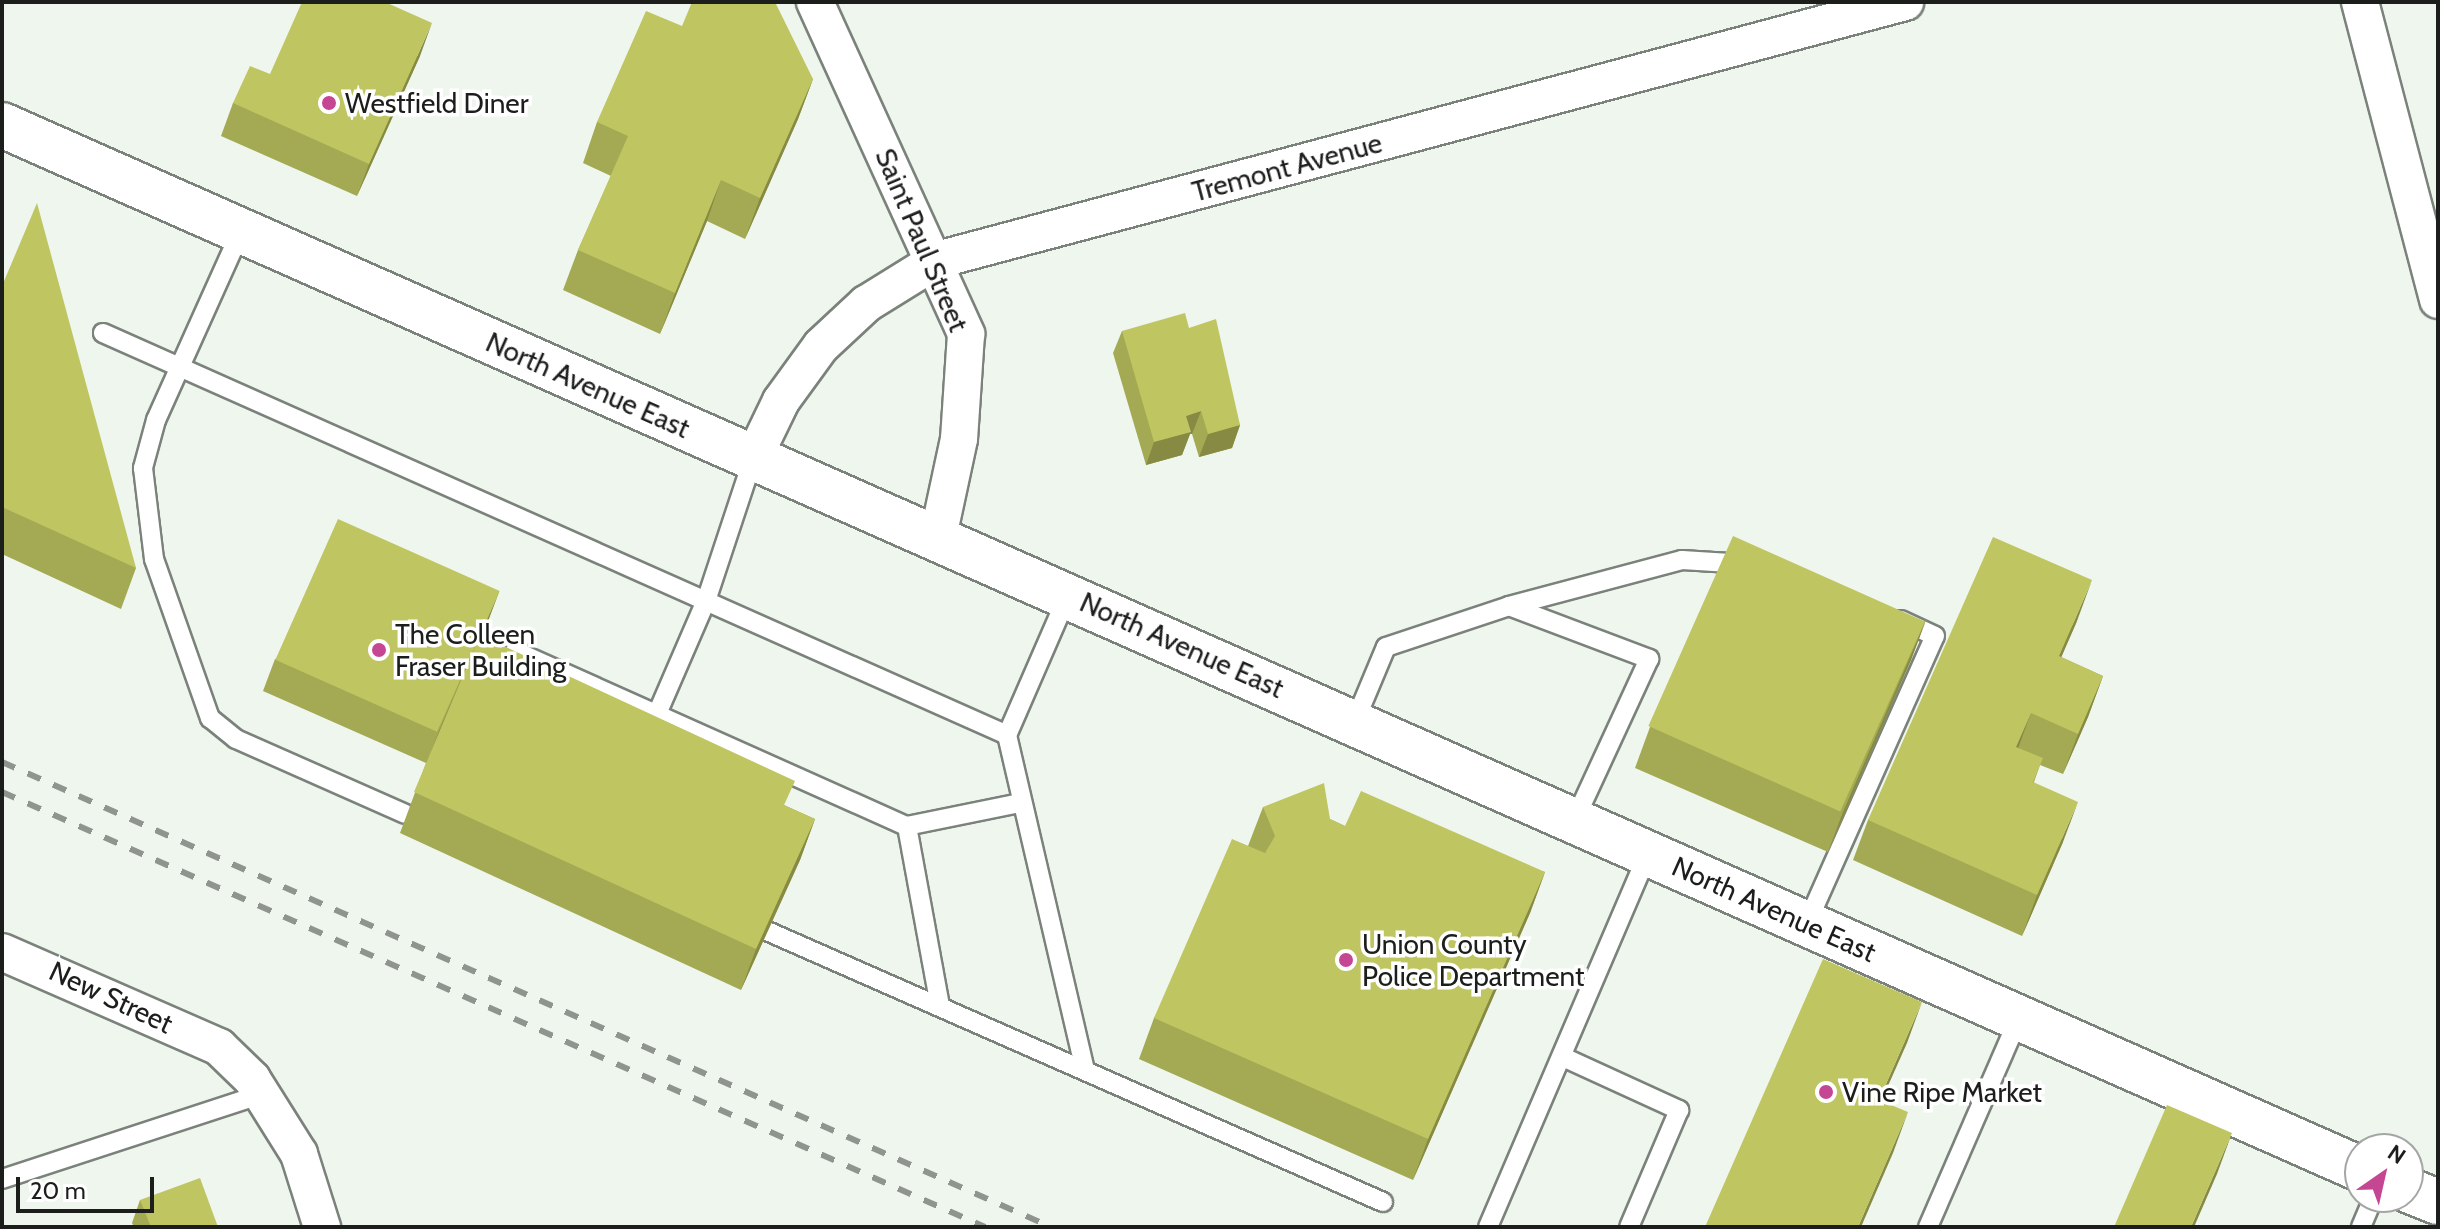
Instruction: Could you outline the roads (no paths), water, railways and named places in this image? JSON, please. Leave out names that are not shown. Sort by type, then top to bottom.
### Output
[{"type":"main road","name":"North Avenue East","points":[[2,125],[753,459],[1355,721],[2344,1162]]},
{"type":"street","name":"Saint Paul Street","points":[[815,2],[937,260],[966,334],[961,426],[938,537]]},
{"type":"street","name":"Tremont Avenue","points":[[753,459],[781,401],[821,346],[866,304],[937,260],[1905,2]]},
{"type":"street","points":[[2360,2],[2438,300]]},
{"type":"street","name":"New Street","points":[[2,952],[219,1047],[262,1094]]},
{"type":"street","points":[[262,1094],[299,1154],[322,1227]]},
{"type":"lane","points":[[241,231],[181,369],[143,468],[145,509],[154,559],[210,718],[236,739],[405,814]]},
{"type":"lane","points":[[103,333],[1007,735]]},
{"type":"lane","points":[[657,714],[706,601],[753,459]]},
{"type":"lane","points":[[1355,721],[1386,647],[1509,606],[1682,560],[1769,565]]},
{"type":"lane","points":[[1068,595],[1007,735],[1020,803],[1085,1070]]},
{"type":"lane","points":[[1509,606],[1649,659],[1575,819]]},
{"type":"lane","points":[[1807,923],[1935,636],[1880,611]]},
{"type":"lane","points":[[515,651],[907,826],[1020,803]]},
{"type":"lane","points":[[907,826],[940,1006]]},
{"type":"lane","points":[[1488,1227],[1648,853]]},
{"type":"lane","points":[[767,931],[1383,1202]]},
{"type":"lane","points":[[1928,1227],[2019,1018]]},
{"type":"lane","points":[[1563,1057],[1679,1110],[1629,1227]]},
{"type":"lane","points":[[2,1179],[262,1094]]},
{"type":"railway","points":[[2,762],[1051,1227]]},
{"type":"railway","points":[[2,792],[985,1227]]},
{"type":"place","name":"Westfield Diner","points":[[329,103]]},
{"type":"place","name":"The Colleen Fraser Building","points":[[379,650]]},
{"type":"place","name":"Union County Police Department","points":[[1346,960]]},
{"type":"place","name":"Vine Ripe Market","points":[[1826,1092]]}]
